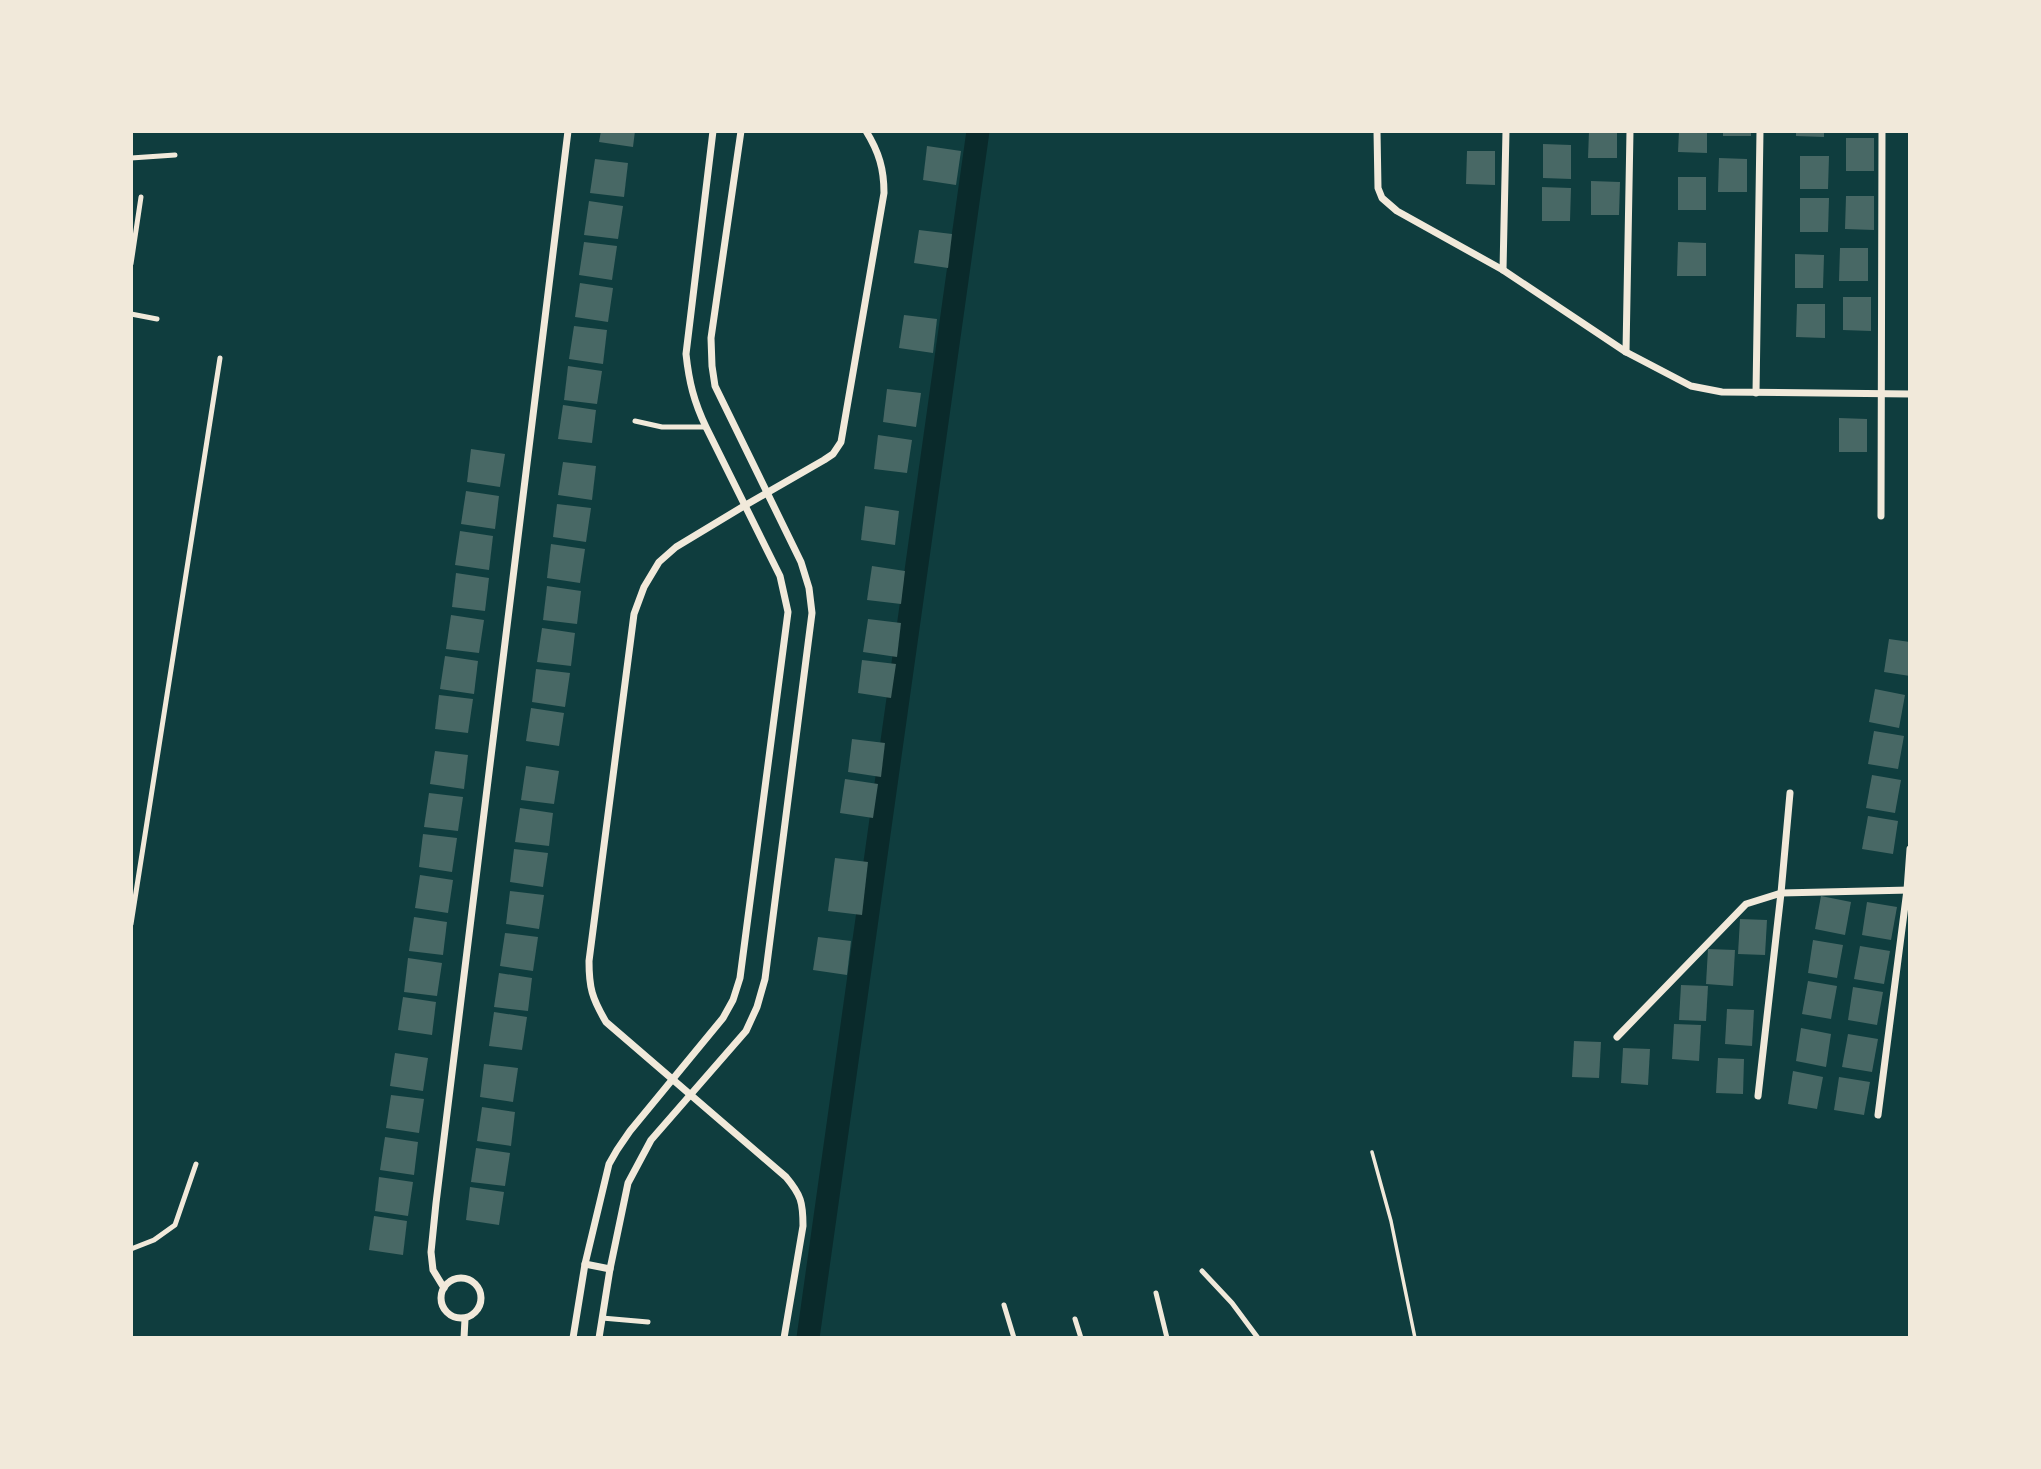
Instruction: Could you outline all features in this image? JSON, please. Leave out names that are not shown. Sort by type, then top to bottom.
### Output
[{"type":"street","points":[[444,1287],[433,1270],[431,1252],[436,1203],[568,131]]},
{"type":"street","points":[[573,1338],[585,1264],[609,1164],[624,1140],[723,1018],[733,1000],[740,978],[788,612],[780,576],[706,427],[689,381],[686,354],[713,131]]},
{"type":"street","points":[[599,1338],[628,1183],[651,1140],[746,1031],[757,1007],[765,979],[813,612],[810,588],[802,562],[715,386],[712,366],[711,338],[741,131]]},
{"type":"street","points":[[784,1338],[803,1226],[803,1208],[798,1191],[786,1177],[606,1022],[589,984],[589,961],[634,614],[644,587],[659,562],[676,547],[833,454],[841,443],[884,193],[884,172],[866,131]]},
{"type":"street","points":[[1377,131],[1378,188],[1382,198],[1397,211],[1503,270],[1626,352],[1690,386],[1722,392],[1910,394]]},
{"type":"street","points":[[1503,270],[1506,131]]},
{"type":"street","points":[[1626,352],[1630,131]]},
{"type":"street","points":[[1756,393],[1760,131]]},
{"type":"street","points":[[1881,516],[1882,131]]},
{"type":"street","points":[[1758,1096],[1790,793]]},
{"type":"street","points":[[1878,1115],[1908,890],[1910,849]]},
{"type":"street","points":[[1617,1037],[1746,904],[1781,892],[1908,890]]},
{"type":"street","points":[[585,1264],[610,1269]]},
{"type":"street","points":[[451,1280],[471,1280],[479,1286],[481,1306],[475,1314],[466,1319],[448,1314],[442,1306],[444,1287],[451,1280]]},
{"type":"street","points":[[464,1338],[466,1319]]},
{"type":"lane","points":[[131,159],[175,155]]},
{"type":"lane","points":[[131,264],[141,197]]},
{"type":"lane","points":[[131,314],[157,319]]},
{"type":"lane","points":[[131,924],[219,358]]},
{"type":"lane","points":[[635,421],[662,427],[706,427]]},
{"type":"lane","points":[[131,1249],[154,1240],[175,1225],[196,1164]]},
{"type":"lane","points":[[1202,1271],[1232,1303],[1258,1338]]},
{"type":"lane","points":[[1156,1293],[1167,1338]]},
{"type":"lane","points":[[1004,1305],[1014,1338]]},
{"type":"lane","points":[[602,1318],[648,1322]]},
{"type":"lane","points":[[1075,1319],[1081,1338]]},
{"type":"path","points":[[1372,1152],[1391,1221],[1415,1338]]},
{"type":"building","points":[[601,131],[635,131],[633,147],[599,142]]},
{"type":"building","points":[[1589,131],[1617,131],[1617,158],[1588,158]]},
{"type":"building","points":[[1679,131],[1707,131],[1707,153],[1678,152]]},
{"type":"building","points":[[1723,131],[1751,131],[1751,136],[1723,136]]},
{"type":"building","points":[[1796,131],[1824,131],[1824,137],[1796,136]]},
{"type":"building","points":[[1846,138],[1874,138],[1874,171],[1846,171]]},
{"type":"building","points":[[1543,144],[1571,145],[1571,179],[1543,178]]},
{"type":"building","points":[[927,146],[961,151],[956,185],[923,180]]},
{"type":"building","points":[[1467,151],[1495,151],[1495,185],[1466,184]]},
{"type":"building","points":[[1800,156],[1829,156],[1828,189],[1800,189]]},
{"type":"building","points":[[1719,158],[1747,159],[1747,192],[1718,192]]},
{"type":"building","points":[[595,159],[628,163],[624,197],[590,193]]},
{"type":"building","points":[[1678,177],[1706,177],[1706,210],[1678,210]]},
{"type":"building","points":[[1591,181],[1620,182],[1619,215],[1591,215]]},
{"type":"building","points":[[1542,187],[1571,188],[1570,221],[1542,221]]},
{"type":"building","points":[[1846,196],[1874,196],[1874,230],[1845,229]]},
{"type":"building","points":[[1800,198],[1829,198],[1828,232],[1800,232]]},
{"type":"building","points":[[589,201],[623,206],[618,239],[584,235]]},
{"type":"building","points":[[919,230],[952,234],[948,268],[914,263]]},
{"type":"building","points":[[584,242],[617,246],[612,280],[579,275]]},
{"type":"building","points":[[1678,242],[1706,243],[1706,276],[1677,276]]},
{"type":"building","points":[[1840,248],[1868,248],[1868,281],[1839,281]]},
{"type":"building","points":[[1795,254],[1824,255],[1823,288],[1795,288]]},
{"type":"building","points":[[580,283],[613,288],[608,322],[575,317]]},
{"type":"building","points":[[1843,297],[1871,297],[1871,331],[1843,330]]},
{"type":"building","points":[[1797,304],[1825,304],[1825,338],[1796,337]]},
{"type":"building","points":[[904,315],[937,319],[933,353],[899,348]]},
{"type":"building","points":[[574,326],[607,330],[603,364],[569,359]]},
{"type":"building","points":[[568,366],[602,371],[597,404],[564,400]]},
{"type":"building","points":[[887,389],[921,393],[916,427],[883,422]]},
{"type":"building","points":[[563,405],[596,410],[592,443],[558,439]]},
{"type":"building","points":[[1839,418],[1867,419],[1867,452],[1839,452]]},
{"type":"building","points":[[878,435],[912,440],[907,473],[874,469]]},
{"type":"building","points":[[471,449],[505,454],[500,487],[467,482]]},
{"type":"building","points":[[563,462],[596,466],[592,500],[558,495]]},
{"type":"building","points":[[466,491],[499,496],[495,529],[461,524]]},
{"type":"building","points":[[557,504],[591,508],[586,542],[553,537]]},
{"type":"building","points":[[865,506],[899,511],[895,545],[861,540]]},
{"type":"building","points":[[460,531],[493,536],[489,570],[455,565]]},
{"type":"building","points":[[551,544],[585,549],[580,583],[547,578]]},
{"type":"building","points":[[872,566],[905,571],[901,604],[867,600]]},
{"type":"building","points":[[456,573],[489,578],[485,611],[452,607]]},
{"type":"building","points":[[547,586],[581,591],[577,624],[543,620]]},
{"type":"building","points":[[451,615],[484,620],[479,653],[446,649]]},
{"type":"building","points":[[868,619],[901,623],[897,657],[863,652]]},
{"type":"building","points":[[542,628],[575,633],[571,666],[537,662]]},
{"type":"building","points":[[1889,639],[1910,642],[1910,676],[1884,672]]},
{"type":"building","points":[[445,656],[478,661],[474,694],[440,689]]},
{"type":"building","points":[[862,660],[896,664],[891,698],[858,693]]},
{"type":"building","points":[[536,669],[570,673],[565,707],[532,702]]},
{"type":"building","points":[[1875,689],[1905,695],[1899,728],[1869,722]]},
{"type":"building","points":[[439,695],[473,699],[468,733],[435,729]]},
{"type":"building","points":[[531,708],[564,713],[559,746],[526,741]]},
{"type":"building","points":[[1874,731],[1904,736],[1898,769],[1868,764]]},
{"type":"building","points":[[852,739],[885,743],[881,777],[848,772]]},
{"type":"building","points":[[435,751],[468,755],[464,789],[430,784]]},
{"type":"building","points":[[526,766],[559,771],[554,804],[521,800]]},
{"type":"building","points":[[1872,775],[1901,780],[1895,813],[1866,808]]},
{"type":"building","points":[[845,779],[878,784],[873,818],[840,813]]},
{"type":"building","points":[[429,793],[463,797],[458,831],[424,827]]},
{"type":"building","points":[[520,808],[553,813],[549,846],[515,842]]},
{"type":"building","points":[[1868,816],[1898,821],[1893,854],[1862,849]]},
{"type":"building","points":[[423,834],[457,838],[452,872],[419,867]]},
{"type":"building","points":[[514,849],[548,853],[543,887],[510,882]]},
{"type":"building","points":[[835,858],[868,862],[862,915],[828,911]]},
{"type":"building","points":[[420,875],[453,880],[448,913],[415,908]]},
{"type":"building","points":[[510,891],[544,895],[539,929],[506,924]]},
{"type":"building","points":[[1821,896],[1851,902],[1845,935],[1815,929]]},
{"type":"building","points":[[1867,902],[1897,907],[1891,940],[1862,935]]},
{"type":"building","points":[[414,917],[447,922],[443,955],[409,951]]},
{"type":"building","points":[[1740,919],[1767,920],[1765,955],[1738,954]]},
{"type":"building","points":[[505,933],[538,937],[533,971],[500,966]]},
{"type":"building","points":[[818,937],[851,941],[847,975],[813,970]]},
{"type":"building","points":[[1813,940],[1843,945],[1837,978],[1808,973]]},
{"type":"building","points":[[1860,946],[1890,951],[1884,984],[1854,979]]},
{"type":"building","points":[[1708,949],[1735,950],[1733,986],[1706,984]]},
{"type":"building","points":[[408,958],[442,963],[437,996],[404,992]]},
{"type":"building","points":[[499,973],[532,978],[528,1011],[494,1007]]},
{"type":"building","points":[[1808,981],[1837,986],[1831,1019],[1802,1014]]},
{"type":"building","points":[[1681,985],[1708,986],[1706,1021],[1679,1020]]},
{"type":"building","points":[[1853,987],[1883,992],[1877,1025],[1848,1020]]},
{"type":"building","points":[[403,997],[436,1002],[432,1035],[398,1030]]},
{"type":"building","points":[[1727,1009],[1754,1010],[1752,1046],[1725,1044]]},
{"type":"building","points":[[494,1012],[527,1017],[522,1050],[489,1046]]},
{"type":"building","points":[[1674,1024],[1701,1025],[1699,1061],[1672,1059]]},
{"type":"building","points":[[1801,1028],[1831,1034],[1826,1067],[1796,1061]]},
{"type":"building","points":[[1848,1034],[1878,1039],[1872,1072],[1842,1067]]},
{"type":"building","points":[[1574,1041],[1601,1042],[1599,1078],[1572,1077]]},
{"type":"building","points":[[1623,1048],[1650,1049],[1648,1085],[1621,1083]]},
{"type":"building","points":[[395,1053],[428,1058],[423,1091],[390,1086]]},
{"type":"building","points":[[1718,1058],[1744,1059],[1743,1094],[1716,1093]]},
{"type":"building","points":[[484,1064],[518,1068],[513,1102],[480,1097]]},
{"type":"building","points":[[1793,1071],[1823,1077],[1817,1109],[1788,1104]]},
{"type":"building","points":[[1839,1077],[1870,1082],[1864,1115],[1834,1110]]},
{"type":"building","points":[[391,1095],[424,1099],[419,1133],[386,1128]]},
{"type":"building","points":[[482,1107],[515,1112],[511,1146],[477,1141]]},
{"type":"building","points":[[385,1137],[418,1142],[414,1175],[380,1170]]},
{"type":"building","points":[[476,1148],[510,1153],[505,1186],[471,1182]]},
{"type":"building","points":[[379,1177],[413,1182],[408,1216],[375,1211]]},
{"type":"building","points":[[470,1187],[504,1192],[499,1225],[466,1220]]},
{"type":"building","points":[[374,1216],[407,1221],[403,1255],[369,1250]]},
{"type":"waterway","points":[[808,1338],[978,131]]}]
